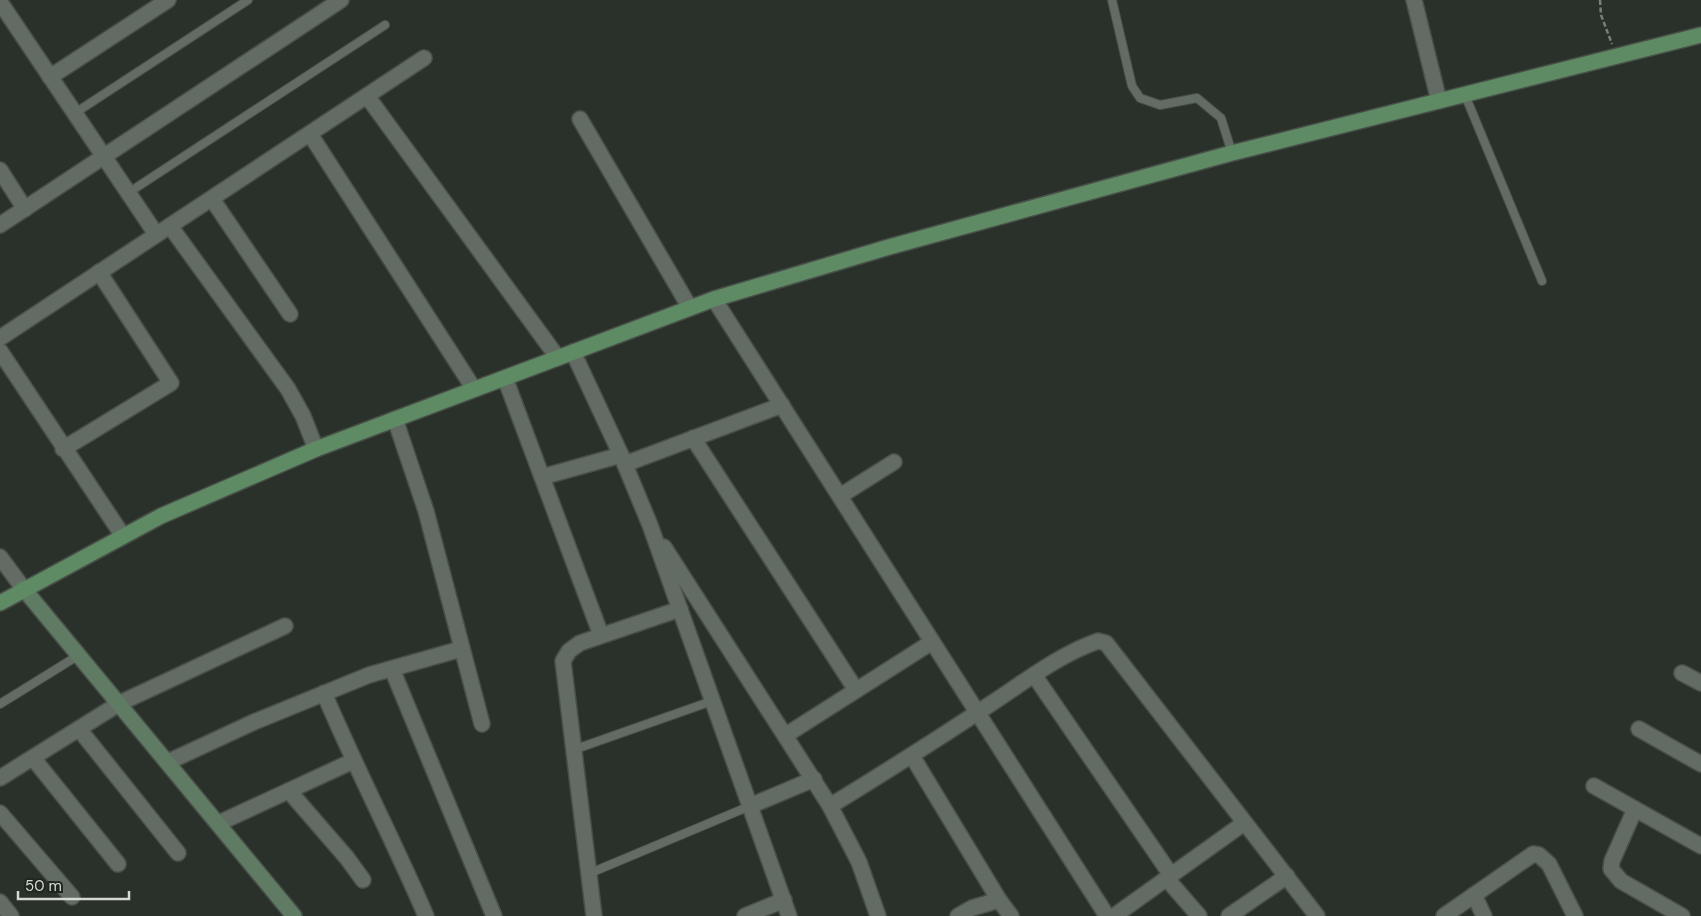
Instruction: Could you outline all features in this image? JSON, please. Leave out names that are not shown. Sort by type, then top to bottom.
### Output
[{"type":"main road","points":[[0,603],[24,588],[161,516],[316,449],[714,299],[889,247],[1232,153],[1617,57],[1701,34]]},
{"type":"street","points":[[50,77],[149,5],[168,0]]},
{"type":"street","points":[[0,225],[105,158],[341,0]]},
{"type":"street","points":[[1414,0],[1439,101]]},
{"type":"street","points":[[6,3],[50,77],[156,234]]},
{"type":"street","points":[[0,338],[424,58]]},
{"type":"street","points":[[367,96],[558,358]]},
{"type":"street","points":[[580,119],[690,308]]},
{"type":"street","points":[[310,134],[474,389]]},
{"type":"street","points":[[0,170],[25,209]]},
{"type":"street","points":[[212,199],[290,314]]},
{"type":"street","points":[[170,226],[288,389],[303,416],[316,449]]},
{"type":"street","points":[[64,449],[171,383],[99,272]]},
{"type":"street","points":[[714,299],[1107,916]]},
{"type":"street","points":[[0,352],[123,536]]},
{"type":"street","points":[[573,352],[623,459],[650,525],[789,916]]},
{"type":"street","points":[[505,378],[601,635]]},
{"type":"street","points":[[542,477],[623,459],[693,438],[782,405]]},
{"type":"street","points":[[395,419],[426,511],[482,724]]},
{"type":"street","points":[[693,438],[856,690]]},
{"type":"street","points":[[840,496],[894,462]]},
{"type":"street","points":[[650,525],[786,734],[830,806],[859,862],[878,916]]},
{"type":"street","points":[[0,557],[294,916]]},
{"type":"street","points":[[594,916],[563,661],[569,651],[601,635],[680,609]]},
{"type":"street","points":[[0,778],[120,703],[285,626]]},
{"type":"street","points":[[830,806],[912,756],[1034,675],[1089,644],[1098,641],[1106,644],[1317,916]]},
{"type":"street","points":[[786,734],[932,642]]},
{"type":"street","points":[[168,762],[254,722],[324,693],[392,668],[461,649]]},
{"type":"street","points":[[392,668],[494,916]]},
{"type":"street","points":[[1682,672],[1701,684]]},
{"type":"street","points":[[1034,675],[1169,877],[1199,916]]},
{"type":"street","points":[[324,693],[353,761],[394,841],[426,916]]},
{"type":"street","points":[[79,729],[178,853]]},
{"type":"street","points":[[1639,729],[1701,764]]},
{"type":"street","points":[[912,756],[1010,916]]},
{"type":"street","points":[[33,758],[118,864]]},
{"type":"street","points":[[219,823],[353,761]]},
{"type":"street","points":[[750,806],[814,779]]},
{"type":"street","points":[[1594,786],[1701,846]]},
{"type":"street","points":[[289,791],[347,858],[363,880]]},
{"type":"street","points":[[1635,809],[1612,860],[1611,869],[1621,881],[1682,916]]},
{"type":"street","points":[[0,813],[72,897]]},
{"type":"street","points":[[1114,916],[1244,823]]},
{"type":"street","points":[[1444,916],[1526,858],[1539,855],[1549,864],[1576,916]]},
{"type":"street","points":[[1229,916],[1287,876]]},
{"type":"street","points":[[1474,895],[1484,916]]},
{"type":"street","points":[[745,916],[784,900]]},
{"type":"street","points":[[958,916],[972,908],[1000,900]]},
{"type":"street","points":[[0,902],[11,916]]},
{"type":"lane","points":[[75,113],[248,0]]},
{"type":"lane","points":[[1112,0],[1132,86],[1140,98],[1160,105],[1197,98],[1221,118],[1232,153]]},
{"type":"lane","points":[[128,192],[384,25]]},
{"type":"lane","points":[[1465,95],[1542,282]]},
{"type":"lane","points":[[0,704],[79,654]]},
{"type":"lane","points":[[573,750],[712,701]]},
{"type":"lane","points":[[588,874],[750,806]]},
{"type":"path","points":[[1600,0],[1600,15],[1617,57]]}]
